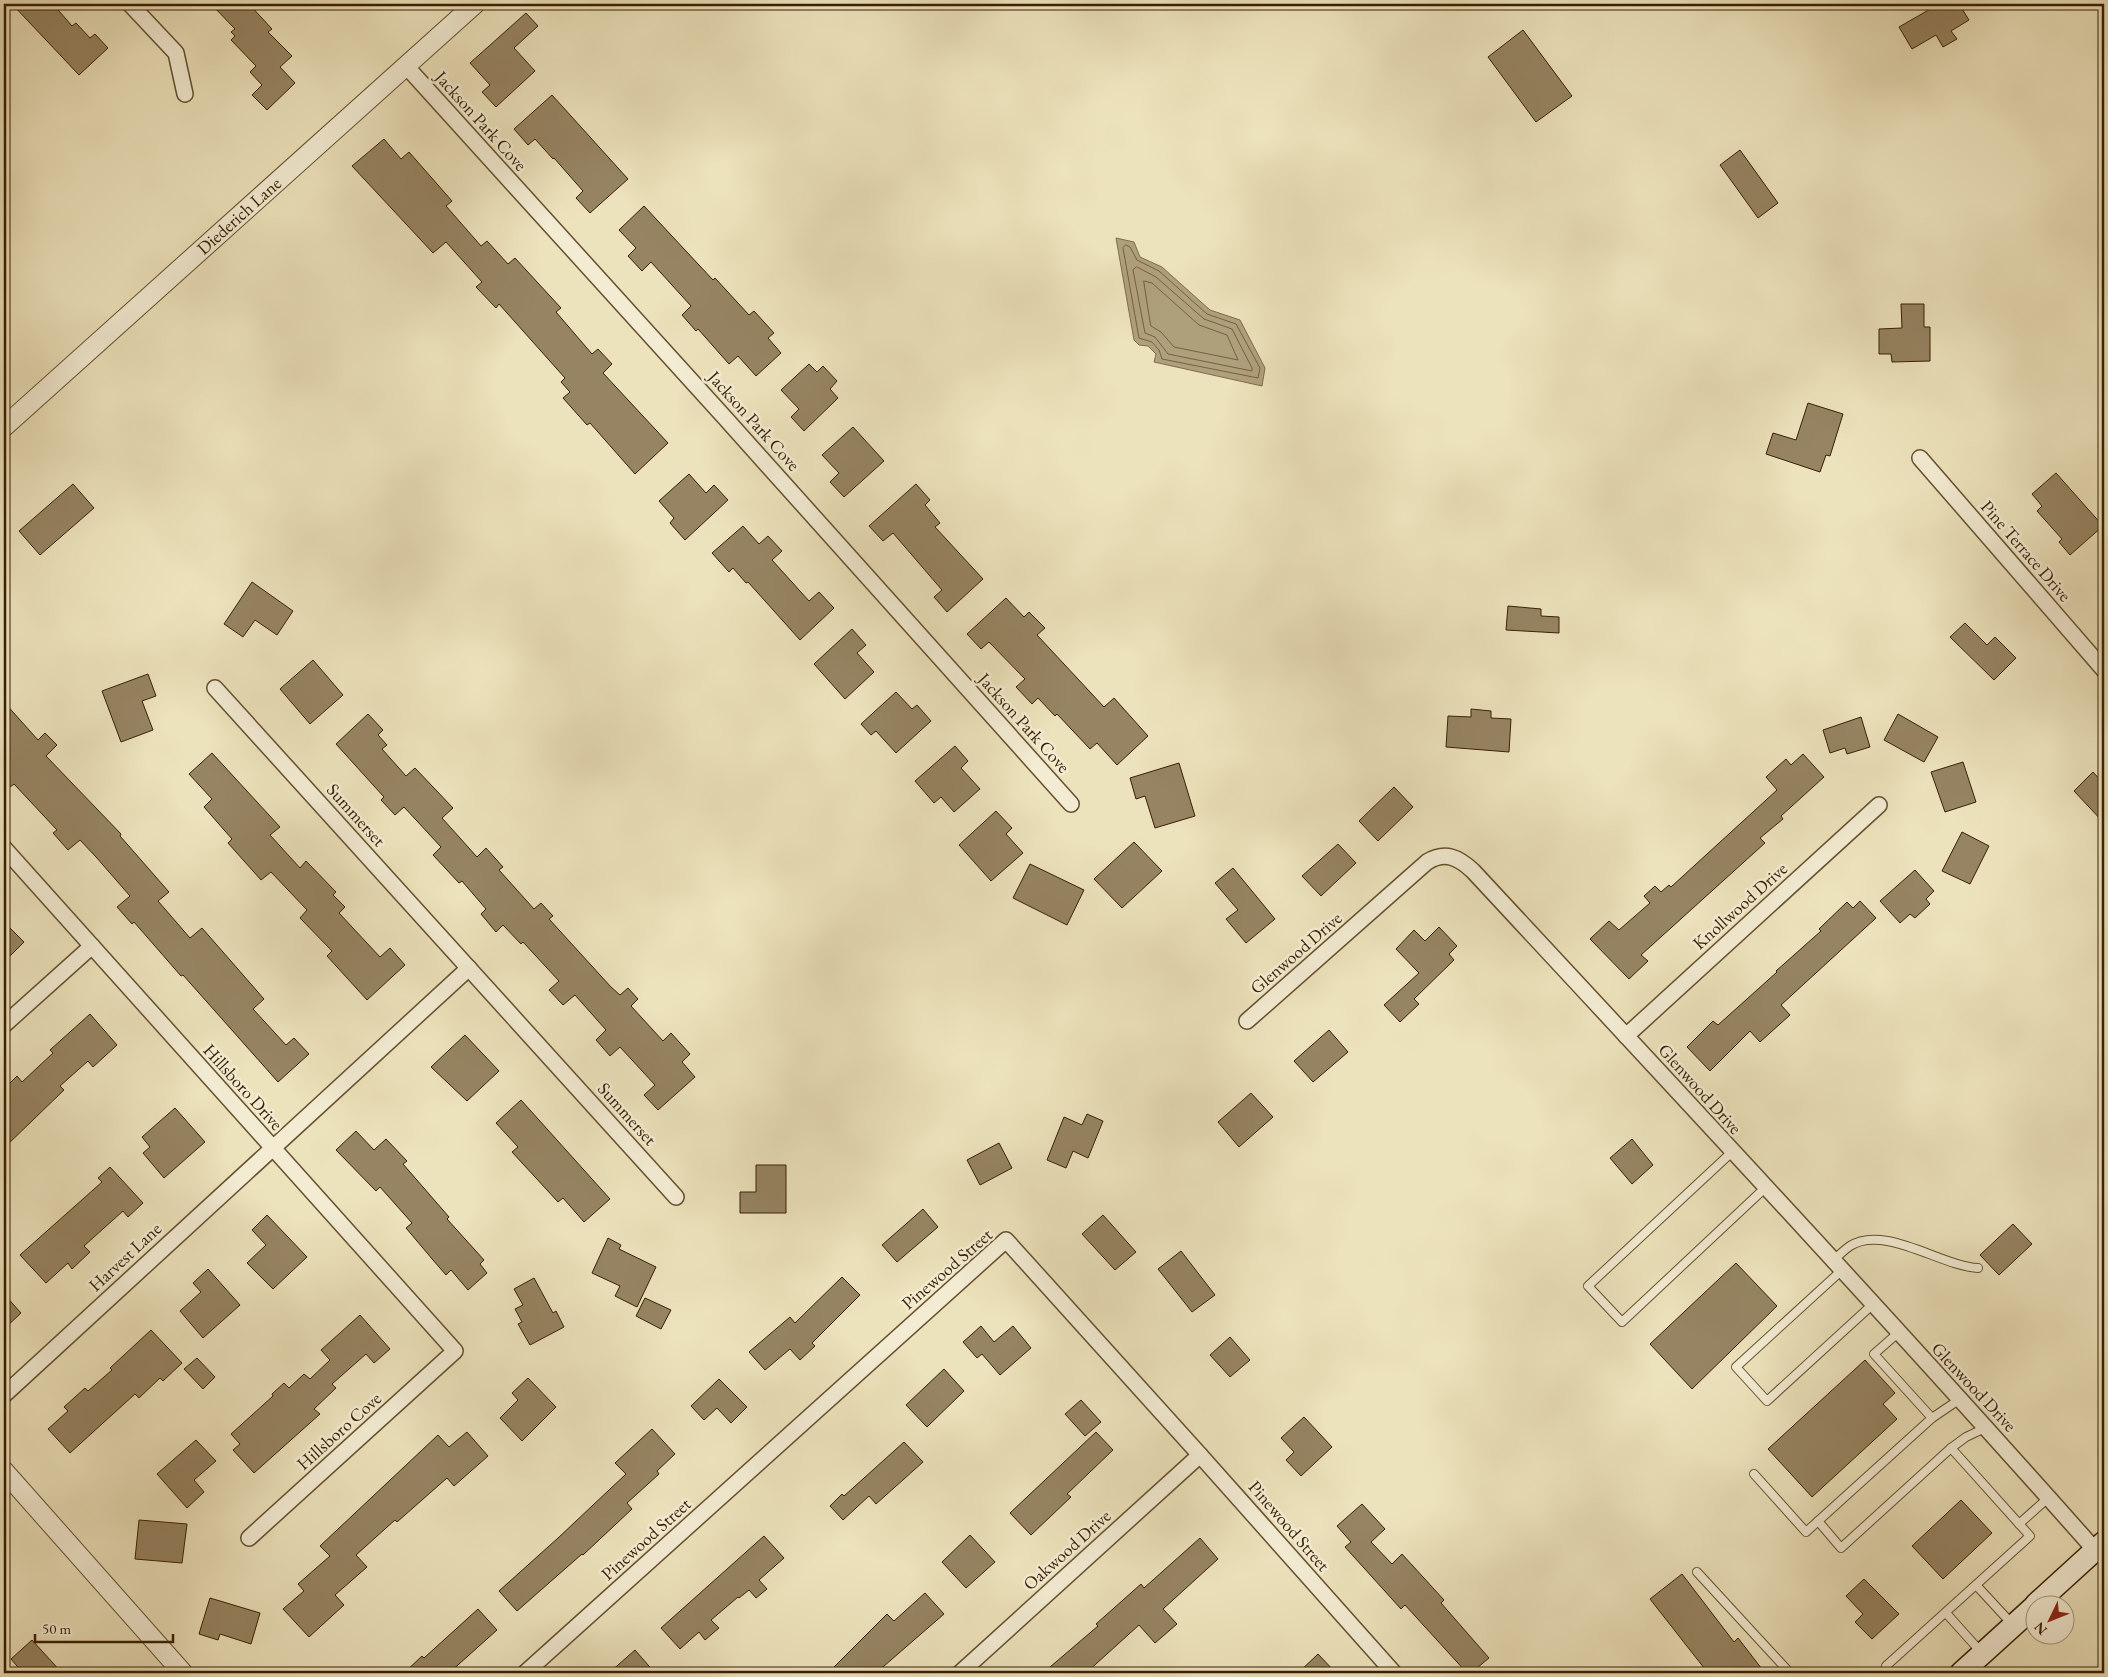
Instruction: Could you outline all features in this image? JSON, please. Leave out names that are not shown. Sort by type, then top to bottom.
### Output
[{"type":"main road","points":[[2048,1594],[2100,1546]]},
{"type":"main road","points":[[1961,1673],[2026,1614]]},
{"type":"street","points":[[130,4],[176,53],[185,94]]},
{"type":"street","name":"Diederich Lane","points":[[4,427],[474,4]]},
{"type":"street","name":"Jackson Park Cove","points":[[406,66],[726,418],[1071,804]]},
{"type":"street","name":"Pine Terrace Drive","points":[[1920,458],[2104,670]]},
{"type":"street","name":"Summerset","points":[[215,688],[676,1197]]},
{"type":"street","name":"Knollwood Drive","points":[[1626,1036],[1879,804]]},
{"type":"street","name":"Hillsboro Drive","points":[[4,848],[454,1351]]},
{"type":"street","name":"Glenwood Drive","points":[[1247,1021],[1427,862],[1442,856],[1457,858],[1473,871],[1626,1036],[1960,1399],[2048,1498],[2100,1546]]},
{"type":"street","points":[[4,1024],[92,946]]},
{"type":"street","points":[[272,1147],[469,968]]},
{"type":"street","name":"Harvest Lane","points":[[4,1395],[272,1147]]},
{"type":"street","name":"Pinewood Street","points":[[525,1673],[1006,1240],[1394,1673]]},
{"type":"street","name":"Hillsboro Cove","points":[[249,1538],[454,1351]]},
{"type":"street","name":"Oakwood Drive","points":[[960,1673],[1200,1455]]},
{"type":"street","points":[[4,1471],[183,1673]]},
{"type":"lane","points":[[1732,1152],[1588,1286],[1622,1322],[1765,1188]]},
{"type":"lane","points":[[1872,1305],[1767,1401],[1736,1367],[1837,1266],[1850,1245],[1870,1239],[1910,1246],[1947,1262],[1966,1268],[1978,1268]]},
{"type":"lane","points":[[1898,1333],[1874,1354],[1932,1418]]},
{"type":"lane","points":[[1754,1474],[1806,1532],[1932,1418],[1960,1399]]},
{"type":"lane","points":[[1818,1521],[1841,1548],[1951,1448],[1966,1437],[1986,1428]]},
{"type":"lane","points":[[1886,1666],[2030,1536],[1951,1448]]},
{"type":"lane","points":[[2020,1524],[2048,1498]]},
{"type":"lane","points":[[1697,1572],[1790,1673]]},
{"type":"lane","points":[[1976,1585],[2013,1626]]},
{"type":"lane","points":[[1946,1612],[1983,1653]]},
{"type":"water","points":[[1116,238],[1134,242],[1140,257],[1162,267],[1210,310],[1240,320],[1265,368],[1262,386],[1154,362],[1156,354],[1148,346],[1139,345],[1134,340]]},
{"type":"building","points":[[12,4],[53,4],[72,26],[76,23],[90,38],[95,34],[108,48],[79,75]]},
{"type":"building","points":[[211,4],[249,4],[272,29],[268,32],[292,56],[280,67],[295,83],[267,110],[252,95],[262,85],[250,72],[256,66],[231,40],[235,36],[231,32],[235,29]]},
{"type":"building","points":[[1939,4],[1959,4],[1969,20],[1951,31],[1957,39],[1943,47],[1936,35],[1912,49],[1899,27]]},
{"type":"building","points":[[526,13],[538,26],[514,48],[535,71],[496,107],[482,92],[490,85],[470,63]]},
{"type":"building","points":[[1523,30],[1572,96],[1536,122],[1488,57]]},
{"type":"building","points":[[552,95],[628,179],[590,213],[576,198],[583,191],[554,158],[535,139],[528,145],[514,129]]},
{"type":"building","points":[[384,139],[401,159],[409,152],[452,201],[446,206],[481,246],[487,241],[508,264],[515,258],[561,308],[556,312],[592,354],[598,349],[612,364],[603,373],[668,443],[635,474],[590,423],[587,425],[563,398],[570,392],[561,382],[565,378],[499,304],[496,308],[476,287],[482,282],[446,242],[433,253],[352,166]]},
{"type":"building","points":[[1740,150],[1778,203],[1758,218],[1720,165]]},
{"type":"building","points":[[644,206],[713,280],[715,278],[749,315],[754,311],[774,333],[768,338],[781,353],[756,376],[738,356],[729,364],[698,329],[696,331],[682,315],[691,306],[651,262],[642,271],[628,256],[636,248],[619,230]]},
{"type":"building","points":[[1901,304],[1924,304],[1924,327],[1930,327],[1930,361],[1892,362],[1891,354],[1879,354],[1879,329],[1902,328]]},
{"type":"building","points":[[809,364],[817,372],[823,366],[837,381],[830,389],[838,398],[804,431],[791,417],[799,409],[781,390]]},
{"type":"building","points":[[1808,403],[1843,414],[1830,456],[1826,455],[1820,472],[1766,454],[1773,433],[1796,440]]},
{"type":"building","points":[[853,427],[884,461],[844,497],[830,482],[839,473],[822,455]]},
{"type":"building","points":[[2056,473],[2103,526],[2070,555],[2059,542],[2062,539],[2037,511],[2042,506],[2032,494]]},
{"type":"building","points":[[689,474],[706,493],[714,485],[728,500],[685,540],[670,523],[674,518],[659,501]]},
{"type":"building","points":[[73,484],[94,508],[40,555],[19,531]]},
{"type":"building","points":[[916,484],[930,500],[925,505],[940,523],[935,527],[983,579],[947,612],[934,597],[942,590],[893,533],[883,541],[869,526]]},
{"type":"building","points":[[743,526],[759,544],[768,536],[782,551],[772,560],[809,601],[819,592],[834,608],[800,640],[748,582],[746,583],[733,568],[729,572],[712,553]]},
{"type":"building","points":[[252,582],[293,611],[277,635],[255,620],[243,637],[224,624]]},
{"type":"building","points":[[1006,598],[1024,617],[1029,612],[1045,628],[1037,635],[1104,707],[1114,698],[1148,736],[1117,765],[1097,743],[1090,749],[1057,714],[1055,716],[1038,698],[1032,704],[1016,687],[1025,679],[989,642],[981,649],[967,634]]},
{"type":"building","points":[[1508,606],[1541,609],[1541,616],[1559,617],[1559,633],[1506,630]]},
{"type":"building","points":[[1965,623],[1987,645],[1995,637],[2016,658],[1994,680],[1950,637]]},
{"type":"building","points":[[852,629],[866,645],[857,653],[874,672],[845,699],[814,664]]},
{"type":"building","points":[[313,660],[343,695],[310,724],[280,689]]},
{"type":"building","points":[[148,674],[156,696],[142,701],[153,730],[121,742],[102,691]]},
{"type":"building","points":[[896,692],[912,709],[917,705],[931,721],[896,753],[876,731],[871,735],[861,724]]},
{"type":"building","points":[[4,702],[38,740],[45,733],[57,745],[46,756],[121,834],[120,836],[169,892],[158,901],[190,938],[202,928],[264,999],[253,1009],[286,1045],[294,1038],[309,1054],[278,1082],[183,975],[181,976],[134,922],[132,924],[117,907],[130,896],[96,857],[80,840],[68,850],[53,833],[57,830],[14,784],[10,787],[4,780]]},
{"type":"building","points":[[1471,709],[1491,711],[1491,718],[1511,719],[1509,752],[1446,747],[1448,716],[1471,717]]},
{"type":"building","points":[[368,714],[383,730],[378,735],[387,745],[382,749],[406,776],[415,768],[453,808],[442,818],[477,857],[486,848],[503,867],[499,870],[534,909],[541,903],[553,916],[549,919],[611,987],[620,995],[628,988],[638,999],[631,1006],[663,1041],[671,1033],[690,1054],[682,1062],[695,1077],[658,1110],[644,1095],[655,1085],[620,1047],[610,1056],[596,1040],[606,1030],[575,995],[563,1005],[549,990],[559,981],[523,942],[521,944],[503,925],[496,932],[481,914],[486,909],[462,881],[459,883],[433,855],[441,847],[404,807],[395,815],[381,800],[384,797],[336,744]]},
{"type":"building","points":[[1898,714],[1938,737],[1924,762],[1884,740]]},
{"type":"building","points":[[1861,717],[1870,747],[1847,754],[1845,748],[1830,753],[1823,730]]},
{"type":"building","points":[[955,746],[968,761],[961,768],[980,789],[954,812],[941,797],[934,803],[915,781]]},
{"type":"building","points":[[212,753],[280,827],[270,835],[300,868],[306,861],[336,892],[333,895],[345,907],[339,913],[380,957],[390,948],[405,965],[367,1000],[327,956],[332,951],[300,918],[307,910],[271,872],[261,880],[228,843],[232,839],[204,807],[212,799],[189,774]]},
{"type":"building","points":[[1803,754],[1824,777],[1781,816],[1783,819],[1760,838],[1765,843],[1641,955],[1648,961],[1629,979],[1590,939],[1609,921],[1619,930],[1650,903],[1644,896],[1655,886],[1661,892],[1669,885],[1671,887],[1777,790],[1766,777],[1786,759],[1791,765]]},
{"type":"building","points":[[1963,762],[1976,802],[1945,812],[1931,772]]},
{"type":"building","points":[[1179,763],[1195,816],[1155,828],[1145,796],[1136,799],[1130,778]]},
{"type":"building","points":[[2093,772],[2104,784],[2104,823],[2074,791]]},
{"type":"building","points":[[1394,787],[1413,807],[1378,841],[1359,821]]},
{"type":"building","points":[[996,811],[1012,828],[1006,834],[1023,853],[991,881],[959,845]]},
{"type":"building","points":[[1962,832],[1989,846],[1970,884],[1942,871]]},
{"type":"building","points":[[1134,842],[1162,871],[1122,908],[1094,879]]},
{"type":"building","points":[[1338,844],[1356,863],[1321,896],[1302,876]]},
{"type":"building","points":[[1030,864],[1084,890],[1067,925],[1013,898]]},
{"type":"building","points":[[1233,868],[1275,919],[1246,943],[1226,919],[1238,910],[1215,883]]},
{"type":"building","points":[[1915,870],[1934,891],[1926,899],[1930,904],[1915,918],[1910,914],[1900,923],[1880,901]]},
{"type":"building","points":[[1860,901],[1876,918],[1781,1005],[1790,1015],[1760,1042],[1750,1031],[1710,1071],[1687,1047],[1713,1021],[1718,1025],[1777,972],[1821,931],[1819,929],[1847,902],[1853,908]]},
{"type":"building","points":[[4,922],[24,942],[4,962]]},
{"type":"building","points":[[1439,927],[1457,946],[1449,954],[1454,960],[1414,999],[1419,1004],[1400,1022],[1384,1005],[1419,973],[1396,949],[1414,930],[1425,941]]},
{"type":"building","points":[[90,1014],[117,1045],[93,1067],[88,1061],[60,1086],[64,1090],[4,1148],[4,1089],[17,1076],[22,1082],[53,1053],[50,1050]]},
{"type":"building","points":[[1329,1030],[1348,1052],[1313,1082],[1294,1061]]},
{"type":"building","points":[[465,1035],[499,1071],[467,1101],[431,1067]]},
{"type":"building","points":[[1251,1093],[1273,1117],[1239,1147],[1218,1122]]},
{"type":"building","points":[[521,1100],[610,1199],[584,1222],[563,1198],[558,1202],[512,1152],[518,1147],[496,1123]]},
{"type":"building","points":[[175,1108],[205,1142],[164,1178],[143,1153],[150,1147],[142,1137]]},
{"type":"building","points":[[1087,1114],[1103,1121],[1088,1158],[1073,1151],[1066,1168],[1047,1160],[1064,1117],[1082,1125]]},
{"type":"building","points":[[356,1131],[374,1150],[386,1139],[407,1161],[403,1164],[449,1217],[447,1219],[484,1260],[480,1264],[487,1273],[468,1290],[451,1270],[446,1275],[433,1260],[406,1228],[412,1223],[380,1187],[376,1191],[336,1150]]},
{"type":"building","points":[[1632,1139],[1653,1165],[1632,1184],[1610,1158]]},
{"type":"building","points":[[999,1143],[1012,1168],[980,1185],[967,1160]]},
{"type":"building","points":[[756,1165],[786,1165],[786,1213],[740,1213],[740,1192],[756,1192]]},
{"type":"building","points":[[110,1167],[143,1203],[128,1217],[123,1211],[84,1246],[90,1252],[72,1269],[68,1263],[46,1283],[20,1255],[102,1182],[98,1178]]},
{"type":"building","points":[[923,1209],[938,1227],[897,1262],[882,1245]]},
{"type":"building","points":[[267,1215],[307,1257],[273,1289],[247,1263],[266,1245],[252,1230]]},
{"type":"building","points":[[1103,1215],[1136,1252],[1115,1270],[1082,1234]]},
{"type":"building","points":[[2013,1224],[2032,1244],[1999,1275],[1980,1255]]},
{"type":"building","points":[[608,1238],[621,1245],[619,1249],[656,1267],[637,1307],[615,1296],[620,1286],[592,1273]]},
{"type":"building","points":[[1181,1251],[1215,1295],[1192,1312],[1158,1269]]},
{"type":"building","points":[[1736,1263],[1777,1306],[1692,1389],[1650,1344]]},
{"type":"building","points":[[208,1269],[240,1305],[203,1338],[180,1311],[201,1292],[193,1283]]},
{"type":"building","points":[[842,1277],[860,1295],[812,1343],[815,1346],[800,1360],[790,1349],[765,1370],[749,1352],[790,1317],[795,1323]]},
{"type":"building","points":[[534,1278],[553,1313],[556,1311],[564,1327],[530,1345],[518,1324],[522,1322],[515,1309],[523,1305],[514,1289]]},
{"type":"building","points":[[4,1294],[21,1313],[4,1329]]},
{"type":"building","points":[[645,1298],[671,1310],[661,1329],[636,1316]]},
{"type":"building","points":[[360,1315],[390,1349],[374,1363],[366,1354],[332,1384],[336,1388],[314,1409],[320,1414],[254,1473],[233,1450],[240,1444],[231,1434],[273,1396],[272,1394],[284,1383],[289,1388],[304,1374],[310,1379],[330,1360],[321,1350]]},
{"type":"building","points":[[981,1326],[994,1342],[1013,1326],[1031,1348],[1000,1375],[982,1354],[977,1358],[963,1342]]},
{"type":"building","points":[[151,1330],[182,1363],[163,1381],[160,1378],[139,1398],[135,1394],[70,1453],[48,1429],[68,1411],[64,1407],[85,1388],[88,1391],[112,1370],[110,1368]]},
{"type":"building","points":[[1230,1337],[1250,1360],[1230,1377],[1210,1355]]},
{"type":"building","points":[[197,1358],[215,1377],[203,1389],[184,1369]]},
{"type":"building","points":[[1865,1360],[1895,1393],[1883,1404],[1897,1419],[1812,1497],[1768,1449]]},
{"type":"building","points":[[944,1369],[964,1391],[927,1427],[906,1405]]},
{"type":"building","points":[[528,1378],[556,1407],[522,1441],[500,1418],[518,1400],[512,1393]]},
{"type":"building","points":[[719,1379],[747,1407],[731,1423],[717,1408],[704,1420],[691,1406]]},
{"type":"building","points":[[1081,1400],[1101,1422],[1085,1436],[1065,1414]]},
{"type":"building","points":[[1304,1417],[1332,1447],[1301,1476],[1286,1460],[1294,1452],[1281,1438]]},
{"type":"building","points":[[652,1429],[675,1454],[657,1471],[659,1474],[627,1503],[632,1509],[583,1555],[517,1611],[499,1591],[626,1474],[615,1463]]},
{"type":"building","points":[[467,1432],[488,1456],[454,1486],[447,1478],[397,1522],[395,1520],[356,1555],[367,1567],[335,1595],[344,1605],[309,1637],[283,1609],[304,1591],[298,1584],[330,1556],[320,1546],[438,1435],[449,1447]]},
{"type":"building","points":[[1096,1432],[1113,1450],[1067,1494],[1071,1497],[1031,1535],[1010,1513]]},
{"type":"building","points":[[196,1440],[216,1461],[194,1480],[204,1492],[187,1508],[157,1474]]},
{"type":"building","points":[[904,1442],[923,1462],[876,1504],[869,1496],[843,1520],[830,1506],[842,1494],[844,1496]]},
{"type":"building","points":[[1961,1500],[1992,1533],[1943,1579],[1912,1546]]},
{"type":"building","points":[[1362,1504],[1385,1529],[1371,1542],[1392,1564],[1402,1554],[1444,1600],[1441,1603],[1489,1658],[1471,1673],[1467,1673],[1405,1605],[1401,1609],[1345,1547],[1351,1542],[1337,1526]]},
{"type":"building","points":[[139,1520],[187,1524],[182,1563],[135,1559]]},
{"type":"building","points":[[970,1535],[995,1562],[966,1588],[942,1562]]},
{"type":"building","points":[[764,1536],[784,1558],[759,1580],[767,1589],[756,1598],[749,1590],[738,1597],[711,1620],[719,1628],[705,1640],[699,1632],[680,1649],[661,1628]]},
{"type":"building","points":[[1200,1538],[1218,1559],[1163,1609],[1177,1624],[1155,1643],[1139,1625],[1086,1673],[1043,1673],[1098,1626],[1096,1624],[1141,1584],[1144,1588]]},
{"type":"building","points":[[1682,1574],[1734,1642],[1738,1638],[1765,1673],[1708,1673],[1650,1599]]},
{"type":"building","points":[[1864,1579],[1899,1614],[1872,1639],[1855,1622],[1863,1614],[1846,1596]]},
{"type":"building","points":[[925,1593],[944,1614],[876,1673],[828,1673],[887,1614],[894,1621]]},
{"type":"building","points":[[210,1598],[260,1613],[251,1644],[220,1634],[218,1640],[199,1634]]},
{"type":"building","points":[[478,1609],[497,1630],[449,1673],[404,1673],[422,1656],[424,1658]]},
{"type":"building","points":[[32,1640],[62,1673],[23,1673],[11,1659]]},
{"type":"building","points":[[635,1650],[655,1673],[609,1673]]},
{"type":"building","points":[[1318,1654],[1336,1673],[1298,1673]]}]
